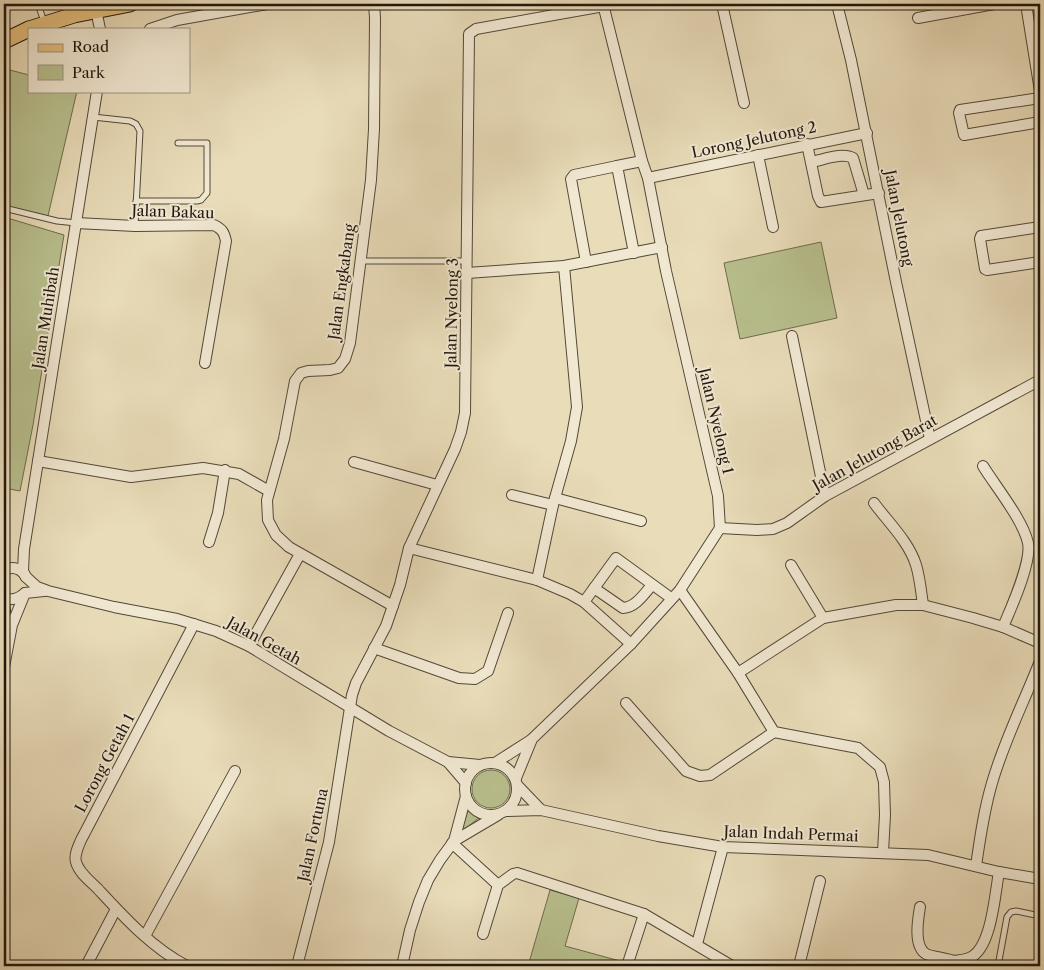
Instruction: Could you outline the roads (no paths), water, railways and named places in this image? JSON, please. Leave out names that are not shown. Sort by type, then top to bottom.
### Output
[{"type":"main road","points":[[32,28],[96,10],[128,4]]},
{"type":"main road","points":[[4,40],[28,29]]},
{"type":"street","points":[[153,28],[177,20],[267,4]]},
{"type":"street","name":"Jalan Engkabang","points":[[374,4],[374,129],[371,180],[350,343],[345,359],[338,368],[301,373],[295,382],[284,438],[269,490],[266,510],[272,528],[289,547],[393,606]]},
{"type":"street","points":[[722,4],[744,103]]},
{"type":"street","name":"Jalan Jelutong","points":[[836,4],[852,60],[896,282],[930,439]]},
{"type":"street","points":[[918,18],[994,4]]},
{"type":"street","points":[[1026,4],[1040,92]]},
{"type":"street","name":"Jalan Nyelong 1","points":[[604,5],[642,161],[648,178],[697,413],[718,496],[720,528]]},
{"type":"street","name":"Jalan Nyelong 3","points":[[351,708],[356,683],[386,626],[400,585],[409,548],[455,450],[465,413],[470,34],[476,29],[604,5]]},
{"type":"street","points":[[96,10],[100,28]]},
{"type":"street","name":"Jalan Muhibah","points":[[9,640],[15,616],[28,582],[23,566],[24,549],[98,92]]},
{"type":"street","points":[[1040,98],[960,110],[959,113],[964,135],[1040,122]]},
{"type":"street","name":"Lorong Jelutong 2","points":[[648,178],[867,133]]},
{"type":"street","points":[[807,144],[818,196],[821,202],[879,193]]},
{"type":"street","points":[[758,155],[773,227]]},
{"type":"street","points":[[811,162],[839,156],[853,158],[864,195]]},
{"type":"street","points":[[586,262],[571,179],[574,175],[642,161]]},
{"type":"street","points":[[617,166],[634,253]]},
{"type":"street","name":"Jalan Bakau","points":[[76,223],[135,226],[214,225],[220,228],[226,240],[206,363]]},
{"type":"street","points":[[1040,227],[981,236],[980,239],[985,269],[1040,262]]},
{"type":"street","points":[[467,274],[564,266],[662,247]]},
{"type":"street","points":[[536,580],[554,501],[571,442],[577,407],[564,266]]},
{"type":"street","points":[[792,336],[825,496]]},
{"type":"street","name":"Jalan Jelutong Barat","points":[[720,528],[757,530],[773,528],[787,523],[825,496],[1040,380]]},
{"type":"street","points":[[38,461],[131,477],[196,468],[225,470],[239,474],[269,490]]},
{"type":"street","points":[[354,462],[438,484]]},
{"type":"street","points":[[983,466],[1018,521],[1028,543],[1027,558],[1003,627]]},
{"type":"street","points":[[208,542],[218,513],[225,470]]},
{"type":"street","points":[[512,496],[554,501],[641,521]]},
{"type":"street","points":[[874,503],[909,549],[916,564],[921,583],[923,605]]},
{"type":"street","points":[[448,762],[480,765],[495,763],[532,739],[631,644],[680,590],[720,528]]},
{"type":"street","points":[[409,548],[536,580],[570,594],[584,602],[631,644]]},
{"type":"street","points":[[4,569],[18,560],[24,549]]},
{"type":"street","points":[[248,646],[300,554]]},
{"type":"street","points":[[584,602],[616,558],[671,598]]},
{"type":"street","points":[[791,565],[823,618]]},
{"type":"street","name":"Jalan Getah","points":[[4,569],[10,567],[20,570],[32,584],[48,591],[194,624],[216,631],[248,646],[389,731],[448,762]]},
{"type":"street","points":[[594,588],[623,608],[626,608],[636,603],[652,585]]},
{"type":"street","points":[[680,590],[738,673],[774,732]]},
{"type":"street","name":"Jalan Getah","points":[[4,598],[10,600],[16,599],[25,593],[48,591]]},
{"type":"street","points":[[738,673],[823,618],[896,605],[923,605],[1003,627],[1040,643]]},
{"type":"street","points":[[4,606],[9,640],[4,667]]},
{"type":"street","points":[[374,648],[458,678],[474,679],[488,671],[508,614]]},
{"type":"street","name":"Lorong Getah 1","points":[[187,966],[172,959],[116,909],[78,868],[75,857],[194,624]]},
{"type":"street","points":[[976,866],[980,834],[992,784],[1013,724],[1040,662]]},
{"type":"street","points":[[626,703],[686,771],[700,776],[710,775],[774,732],[858,748],[880,768],[884,782],[883,852]]},
{"type":"street","name":"Jalan Fortuna","points":[[297,966],[329,842],[351,708]]},
{"type":"street","points":[[453,842],[503,812],[515,801],[517,782],[532,739]]},
{"type":"street","points":[[448,762],[466,783]]},
{"type":"street","points":[[495,763],[506,767],[541,810]]},
{"type":"street","points":[[402,966],[410,930],[419,902],[428,880],[453,842],[466,796],[466,783],[470,773],[480,765]]},
{"type":"street","points":[[145,936],[235,771]]},
{"type":"street","points":[[466,796],[469,804],[482,814],[489,815],[503,812]]},
{"type":"street","name":"Jalan Indah Permai","points":[[503,812],[541,810],[658,836],[723,847],[928,855],[999,872],[1040,879]]},
{"type":"street","points":[[453,842],[498,885]]},
{"type":"street","points":[[697,944],[723,847]]},
{"type":"street","points":[[920,907],[917,930],[920,946],[926,954],[954,964],[964,960],[973,956],[983,946],[991,918],[999,872]]},
{"type":"street","points":[[483,934],[498,885],[513,874],[517,874],[644,914],[732,966]]},
{"type":"street","points":[[799,966],[820,881]]},
{"type":"street","points":[[86,966],[116,909]]},
{"type":"street","points":[[627,966],[644,914]]},
{"type":"lane","points":[[38,4],[44,23]]},
{"type":"lane","points":[[93,117],[130,122],[136,124],[140,130],[135,226]]},
{"type":"lane","points":[[136,201],[197,201],[205,197],[207,193],[207,143],[178,143]]},
{"type":"lane","points":[[4,208],[56,221],[76,223]]},
{"type":"lane","points":[[361,261],[467,261]]},
{"type":"lane","points":[[998,966],[1007,917],[1011,912],[1016,911],[1040,916]]}]
